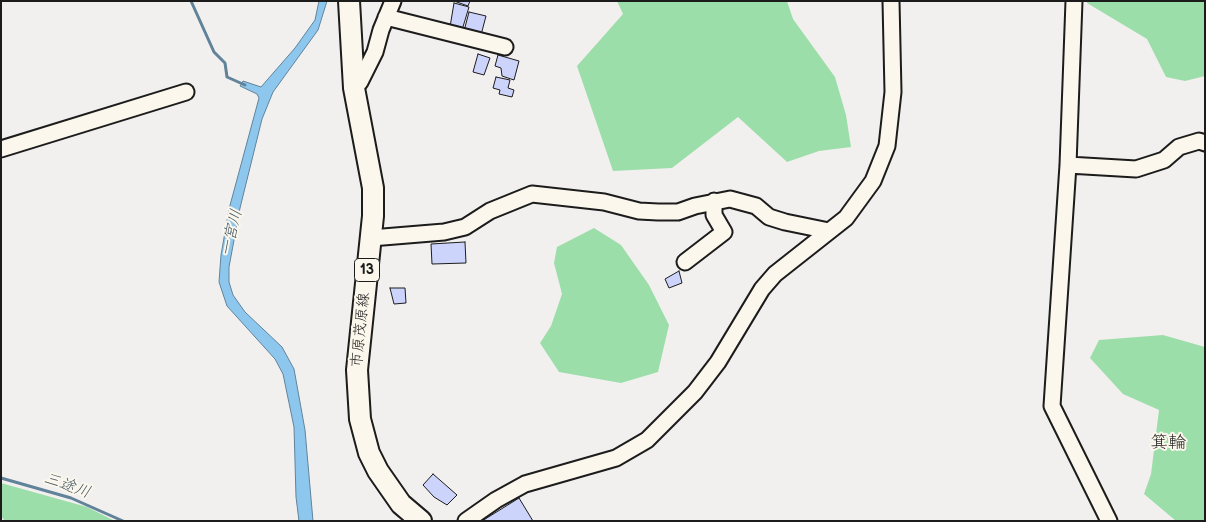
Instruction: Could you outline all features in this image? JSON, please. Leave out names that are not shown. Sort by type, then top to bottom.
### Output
[{"type":"main road","name":"市原茂原線","points":[[349,1],[354,88],[373,188],[371,238],[357,370],[360,419],[369,453],[378,471],[401,504],[421,521]]},
{"type":"street","points":[[354,88],[360,82],[375,52],[393,1]]},
{"type":"street","points":[[466,521],[496,500],[525,484],[616,458],[647,440],[695,392],[712,370],[762,289],[796,256],[846,218],[873,181],[887,146],[893,92],[892,1]]},
{"type":"street","points":[[1074,1],[1068,165],[1052,406],[1109,521]]},
{"type":"street","points":[[386,17],[506,47]]},
{"type":"street","points":[[1,149],[186,92]]},
{"type":"street","points":[[1068,165],[1136,169],[1164,160],[1179,147],[1198,141],[1205,143]]},
{"type":"street","points":[[371,238],[444,232],[465,226],[506,203],[532,194],[604,202],[639,211],[658,212],[678,212],[730,199],[756,206],[770,216],[830,231]]},
{"type":"street","points":[[685,262],[724,232],[714,215],[714,202]]},
{"type":"green space","points":[[617,1],[787,1],[793,19],[835,77],[846,115],[851,147],[819,151],[787,162],[738,117],[672,168],[613,171],[577,66],[623,14]]},
{"type":"green space","points":[[1087,1],[1205,1],[1205,76],[1185,81],[1166,77],[1147,39],[1087,3]]},
{"type":"green space","points":[[594,228],[621,245],[649,285],[669,325],[658,372],[621,383],[559,372],[540,343],[551,326],[562,294],[554,263],[557,247]]},
{"type":"green space","points":[[1163,335],[1205,347],[1205,521],[1176,521],[1144,494],[1151,474],[1159,410],[1123,394],[1090,358],[1099,340]]},
{"type":"green space","points":[[1,483],[87,507],[115,521],[5,521],[1,516]]},
{"type":"water","name":"一宮川","points":[[319,1],[327,1],[318,30],[273,92],[262,119],[240,208],[229,267],[229,282],[233,295],[245,312],[282,347],[294,369],[305,430],[313,521],[299,521],[296,497],[294,427],[283,374],[275,359],[227,306],[219,282],[221,255],[229,209],[259,98],[257,94],[240,86],[243,81],[261,87],[295,48],[315,20]]},
{"type":"building","points":[[454,1],[470,1],[468,6]]},
{"type":"building","points":[[454,3],[469,7],[462,30],[450,27]]},
{"type":"building","points":[[469,12],[486,16],[481,35],[464,31]]},
{"type":"building","points":[[478,54],[490,58],[484,75],[473,72]]},
{"type":"building","points":[[498,55],[519,61],[514,80],[502,76],[501,68],[495,66]]},
{"type":"building","points":[[496,77],[510,80],[508,88],[514,90],[512,97],[499,94],[500,90],[493,88]]},
{"type":"building","points":[[465,242],[466,263],[432,264],[431,244]]},
{"type":"building","points":[[679,271],[682,283],[669,288],[665,279]]},
{"type":"building","points":[[390,288],[405,288],[406,303],[394,304]]},
{"type":"building","points":[[433,474],[457,495],[447,505],[434,497],[423,485]]},
{"type":"building","points":[[519,498],[533,521],[482,521]]},
{"type":"waterway","points":[[191,1],[214,52],[225,63],[227,77],[245,85]]},
{"type":"waterway","name":"三途川","points":[[1,478],[71,498],[123,521]]},
{"type":"district","name":"箕輪","points":[[1168,443]]}]
